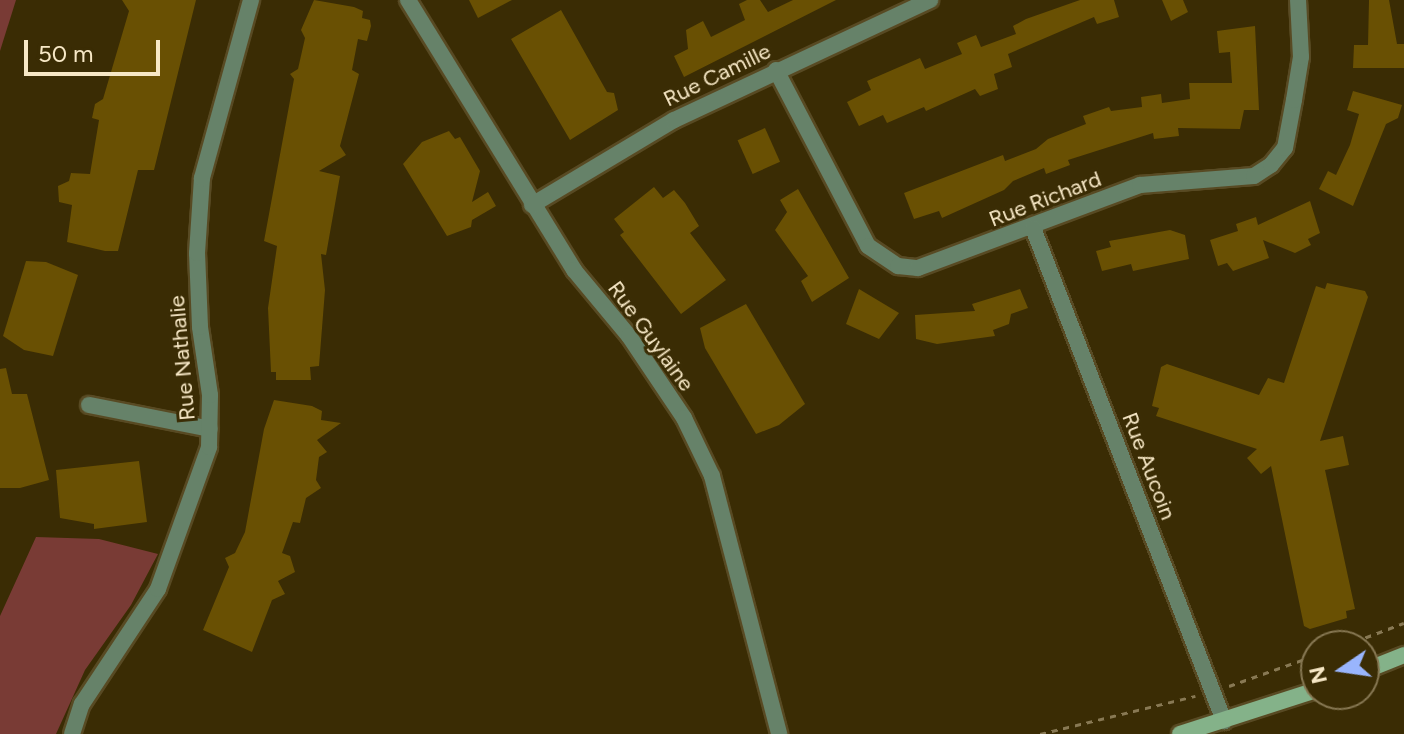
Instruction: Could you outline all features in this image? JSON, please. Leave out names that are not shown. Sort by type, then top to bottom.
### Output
[{"type":"main road","points":[[1380,665],[1404,655]]},
{"type":"main road","points":[[1180,734],[1300,695]]},
{"type":"street","name":"Rue Nathalie","points":[[72,734],[82,704],[158,589],[188,517],[210,429],[197,253],[202,178],[251,0]]},
{"type":"street","name":"Rue Guylaine","points":[[408,0],[532,205],[676,406],[712,476],[779,734]]},
{"type":"street","name":"Rue Camille","points":[[532,205],[674,120],[930,0]]},
{"type":"street","name":"Rue Richard","points":[[776,70],[868,246],[883,259],[918,268],[1033,228],[1140,185],[1254,176],[1271,165],[1285,148],[1294,100],[1301,57],[1298,0]]},
{"type":"street","name":"Rue Aucoin","points":[[1033,228],[1224,721]]},
{"type":"street","points":[[89,405],[210,429]]},
{"type":"path","points":[[1380,632],[1404,623]]},
{"type":"path","points":[[1232,685],[1300,661]]},
{"type":"path","points":[[1040,734],[1202,694]]},
{"type":"shaded area","points":[[0,0],[16,0],[0,51]]},
{"type":"shaded area","points":[[36,537],[99,539],[158,554],[131,605],[85,670],[56,734],[0,734],[0,616]]},
{"type":"building","points":[[122,0],[196,0],[154,170],[138,170],[118,251],[105,251],[67,242],[72,205],[59,202],[58,186],[69,181],[71,173],[90,174],[99,120],[92,118],[95,104],[103,99],[129,11]]},
{"type":"building","points":[[314,0],[363,11],[362,18],[370,20],[371,26],[367,41],[358,39],[352,70],[359,74],[340,146],[346,155],[319,171],[340,176],[326,255],[321,254],[325,290],[319,366],[310,367],[311,380],[276,380],[276,372],[271,372],[268,308],[277,246],[264,241],[294,79],[290,74],[298,69],[305,38],[301,30]]},
{"type":"building","points":[[469,0],[512,0],[478,18]]},
{"type":"building","points":[[747,0],[760,0],[768,12],[793,0],[836,0],[684,77],[674,56],[688,49],[686,30],[703,21],[711,37],[745,20],[739,4]]},
{"type":"building","points":[[1080,0],[1114,0],[1119,17],[1097,24],[1094,17],[1008,54],[1012,67],[994,74],[998,89],[980,96],[975,89],[926,111],[924,107],[887,123],[883,115],[859,126],[847,102],[871,90],[867,81],[920,58],[925,69],[962,54],[957,43],[976,35],[981,47],[1016,34],[1013,26],[1026,19]]},
{"type":"building","points":[[1162,0],[1183,0],[1188,12],[1171,21]]},
{"type":"building","points":[[1369,0],[1389,0],[1397,44],[1404,44],[1404,68],[1353,68],[1354,45],[1368,45]]},
{"type":"building","points":[[561,10],[607,92],[614,93],[618,110],[570,140],[511,39]]},
{"type":"building","points":[[1255,26],[1259,110],[1244,110],[1240,129],[1178,128],[1179,136],[1154,139],[1153,133],[1068,160],[1070,165],[1046,174],[1044,168],[942,218],[939,211],[914,219],[904,193],[1003,155],[1005,161],[1036,149],[1048,139],[1086,124],[1083,116],[1109,107],[1111,111],[1142,107],[1141,97],[1161,94],[1162,103],[1190,99],[1189,83],[1232,83],[1230,52],[1219,53],[1217,31]]},
{"type":"building","points":[[1353,91],[1402,105],[1398,118],[1386,124],[1353,206],[1319,189],[1328,171],[1336,175],[1350,145],[1359,114],[1347,110]]},
{"type":"building","points":[[765,128],[780,162],[753,174],[738,140]]},
{"type":"building","points":[[449,131],[455,139],[460,137],[480,171],[472,202],[488,192],[496,206],[472,220],[471,227],[447,236],[403,164],[422,142]]},
{"type":"building","points":[[654,187],[663,198],[674,190],[685,203],[699,226],[690,233],[726,280],[681,314],[620,235],[624,232],[614,219]]},
{"type":"building","points":[[798,189],[849,278],[812,302],[801,281],[808,276],[775,230],[787,212],[780,200]]},
{"type":"building","points":[[1310,201],[1320,233],[1308,239],[1311,245],[1295,253],[1263,240],[1269,258],[1233,271],[1227,263],[1218,266],[1210,240],[1238,231],[1236,224],[1256,217],[1258,225]]},
{"type":"building","points":[[1170,230],[1185,235],[1189,259],[1133,271],[1131,264],[1102,271],[1096,251],[1111,247],[1109,241]]},
{"type":"building","points":[[26,261],[46,262],[78,275],[53,356],[24,350],[3,336]]},
{"type":"building","points":[[1327,283],[1365,291],[1368,297],[1320,441],[1343,436],[1349,465],[1325,470],[1355,609],[1346,611],[1347,618],[1310,629],[1304,626],[1271,466],[1261,474],[1247,458],[1257,449],[1156,416],[1159,408],[1152,406],[1161,367],[1167,364],[1259,395],[1268,378],[1284,383],[1316,286],[1325,289]]},
{"type":"building","points":[[859,289],[899,313],[879,339],[846,324]]},
{"type":"building","points":[[1020,289],[1028,308],[1011,314],[1009,324],[993,330],[995,336],[937,344],[916,339],[915,315],[975,311],[972,304]]},
{"type":"building","points":[[746,304],[805,404],[779,425],[756,434],[705,348],[700,328]]},
{"type":"building","points":[[6,368],[12,394],[27,394],[49,480],[20,488],[0,488],[0,369]]},
{"type":"building","points":[[274,400],[312,406],[322,411],[321,420],[341,423],[317,440],[327,452],[319,457],[316,480],[321,488],[306,498],[300,523],[293,522],[282,553],[290,556],[295,572],[278,581],[285,594],[272,600],[252,652],[203,630],[229,567],[225,558],[235,553],[245,532],[264,429]]},
{"type":"building","points":[[139,461],[147,522],[94,529],[94,524],[60,518],[56,470]]}]
